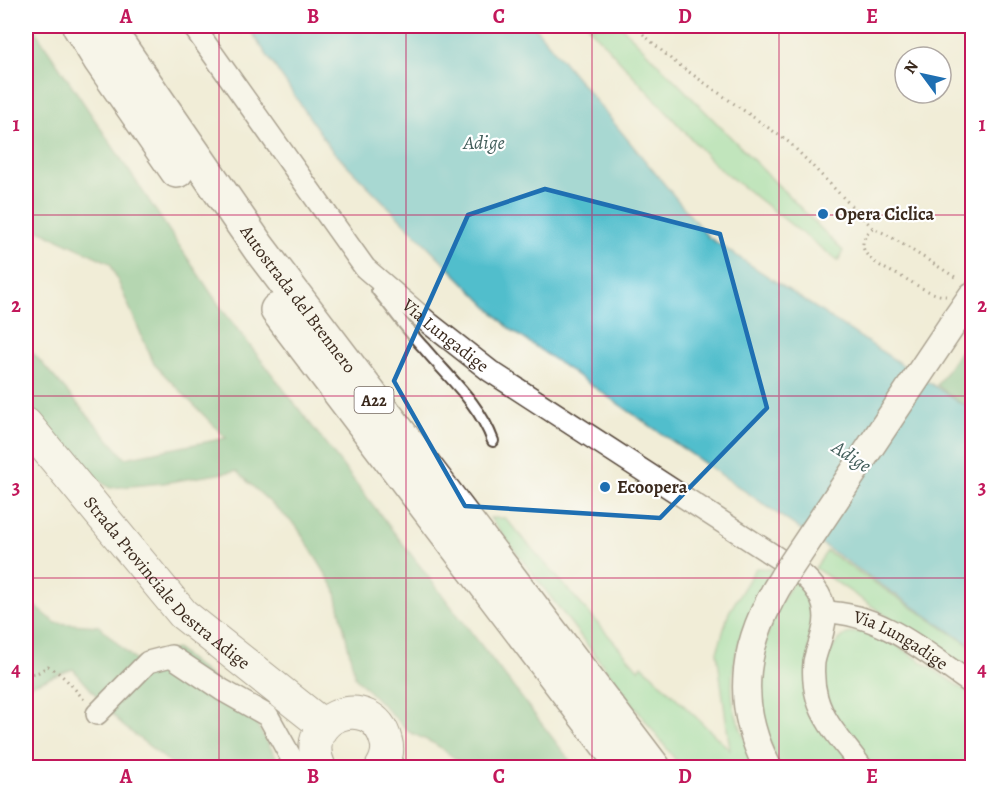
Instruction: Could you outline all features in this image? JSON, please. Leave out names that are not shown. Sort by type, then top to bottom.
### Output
[{"type":"highway","name":"Autostrada del Brennero","points":[[79,26],[100,60],[230,246],[625,768]]},
{"type":"highway","name":"Autostrada del Brennero","points":[[106,26],[259,249],[654,768]]},
{"type":"main road","name":"Strada Provinciale Destra Adige","points":[[26,424],[183,614],[323,725]]},
{"type":"main road","points":[[320,768],[315,756],[316,740],[323,725],[334,716],[348,712],[363,714],[375,721],[384,733],[389,765]]},
{"type":"street","name":"Via Lungadige","points":[[193,26],[364,268],[490,371],[818,591],[825,612],[844,612],[861,616],[887,628],[972,684]]},
{"type":"street","points":[[768,768],[757,745],[747,709],[745,691],[754,636],[771,597],[787,569],[962,302]]},
{"type":"street","points":[[825,612],[824,630],[814,663],[818,699],[824,716],[862,768]]},
{"type":"street","points":[[97,714],[148,662],[171,656],[222,690],[268,716],[297,768]]},
{"type":"lane","points":[[364,268],[368,278],[423,348],[486,421],[493,441]]},
{"type":"path","points":[[634,26],[672,60],[790,143],[873,228],[886,234],[962,302]]},
{"type":"path","points":[[873,228],[867,233],[863,245],[870,259],[879,266],[940,296],[962,302]]},
{"type":"path","points":[[26,675],[32,675],[48,666],[56,670],[97,714]]},
{"type":"highlighted area","points":[[545,189],[720,234],[767,408],[660,518],[465,506],[394,381],[468,215]]},
{"type":"green space","points":[[26,26],[32,26],[221,308],[575,767],[467,767],[435,744],[409,732],[355,677],[335,589],[297,527],[236,471],[163,483],[110,488],[64,457],[26,405],[26,345],[125,458],[226,438],[154,364],[110,263],[26,224]]},
{"type":"green space","points":[[588,26],[621,26],[843,251],[838,261],[716,166]]},
{"type":"green space","points":[[970,336],[972,338],[972,407],[960,403],[937,385]]},
{"type":"green space","points":[[490,518],[505,518],[639,670],[642,665],[730,750],[717,652],[729,612],[756,568],[773,569],[740,639],[732,677],[732,696],[736,715],[756,767],[681,767]]},
{"type":"green space","points":[[827,551],[972,647],[972,673],[815,568]]},
{"type":"green space","points":[[796,578],[809,604],[811,629],[809,649],[853,767],[782,768],[776,760],[759,713],[759,668],[773,614]]},
{"type":"green space","points":[[26,599],[56,623],[99,626],[136,661],[176,649],[244,703],[282,767],[176,767],[122,725],[73,669],[26,687]]},
{"type":"green space","points":[[869,631],[880,634],[972,695],[972,767],[873,767],[853,742],[827,698],[823,682],[824,667],[830,652],[842,637],[850,633]]},
{"type":"water","name":"Adige","points":[[247,26],[534,26],[708,237],[960,403],[972,407],[972,646],[510,329],[331,149]]},
{"type":"place","name":"Opera Ciclica","points":[[823,214]]},
{"type":"place","name":"Ecoopera","points":[[605,487]]}]
